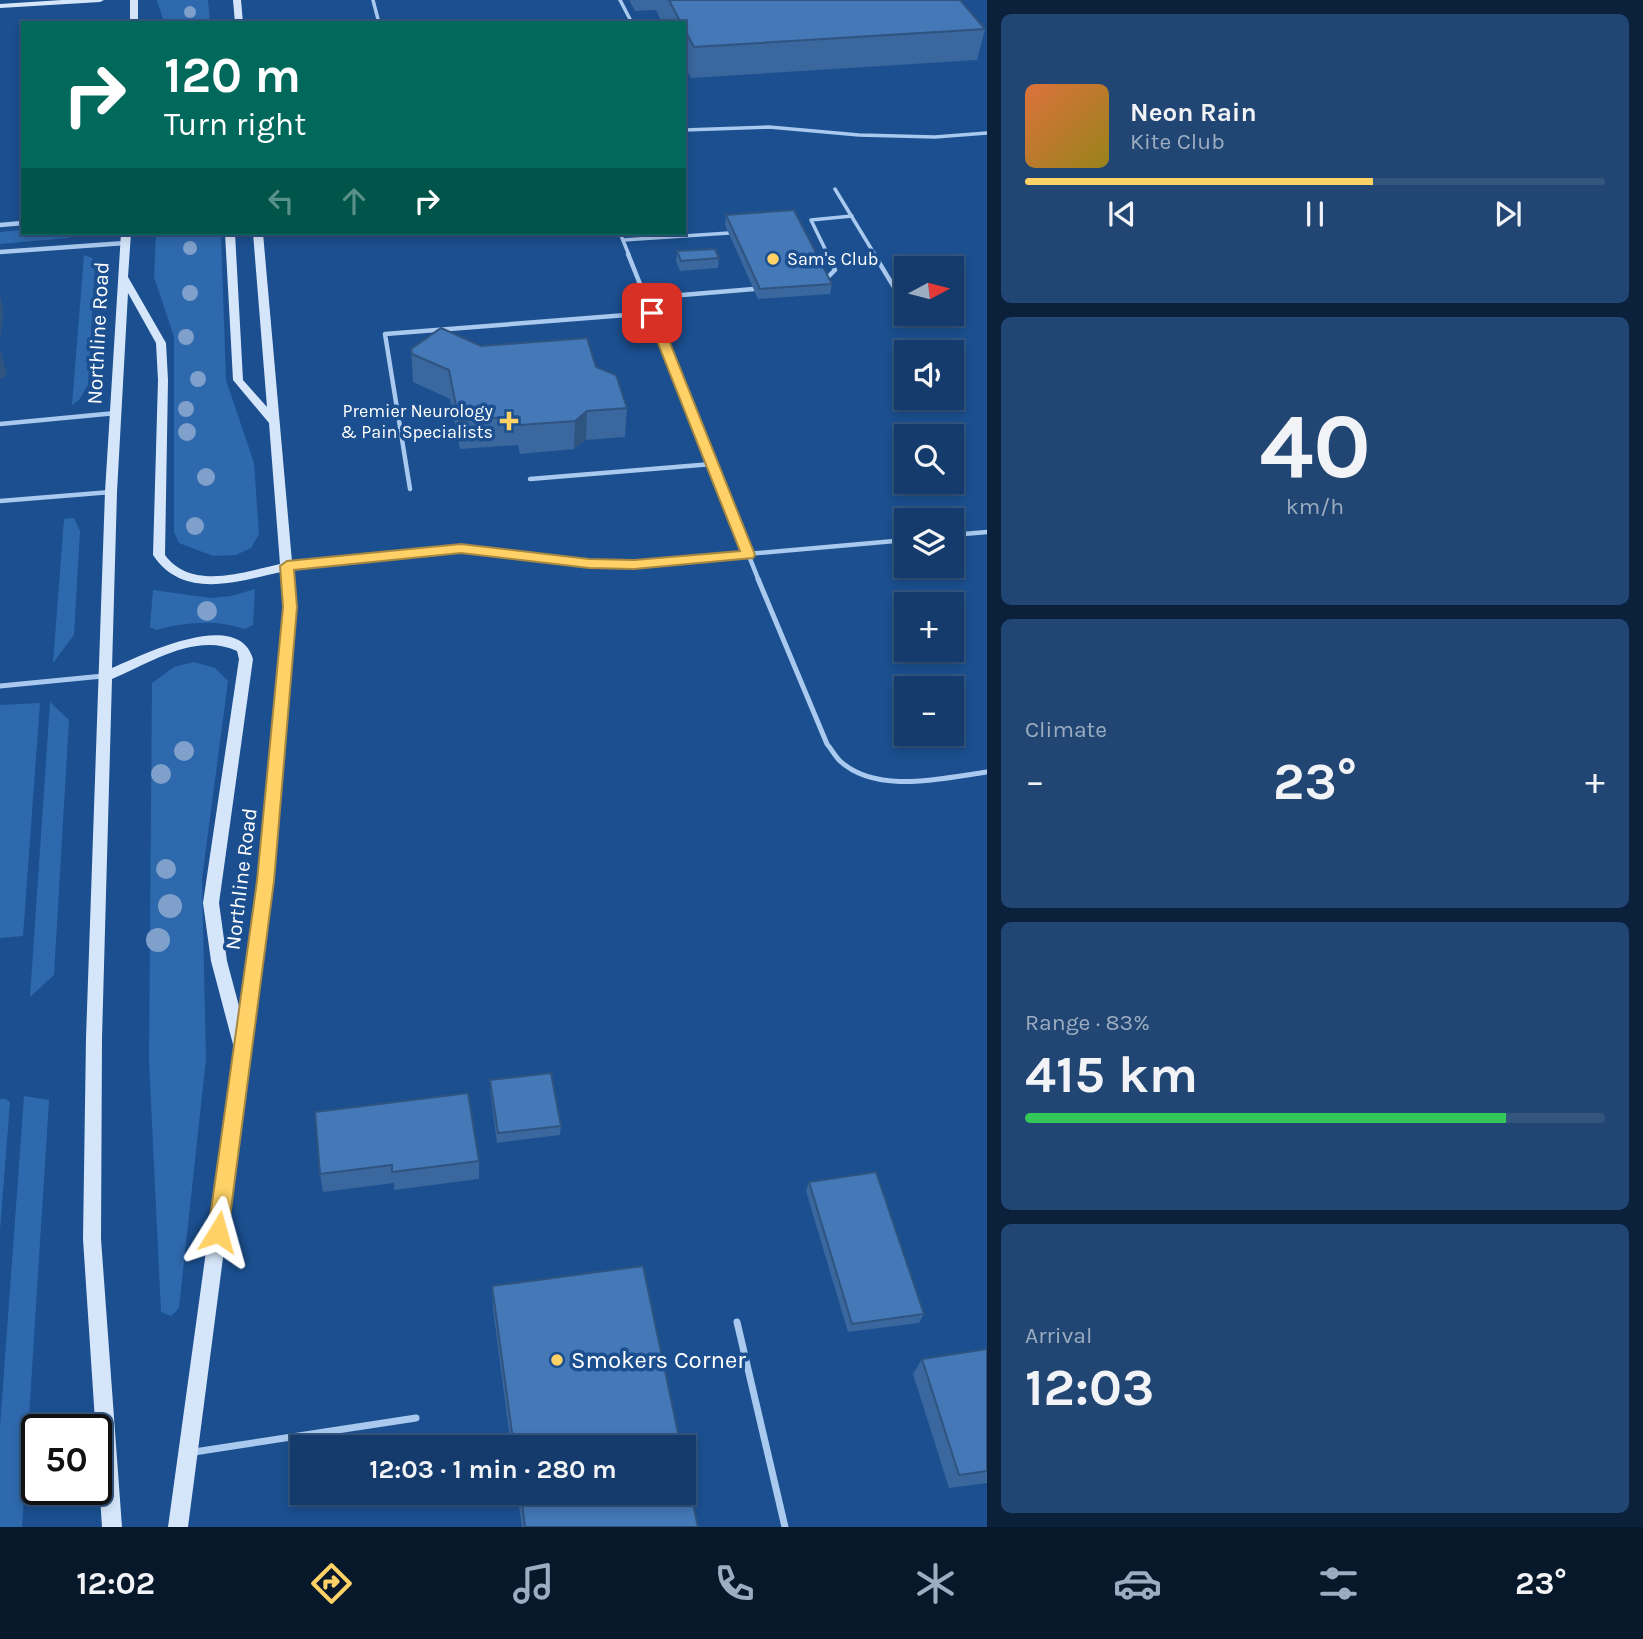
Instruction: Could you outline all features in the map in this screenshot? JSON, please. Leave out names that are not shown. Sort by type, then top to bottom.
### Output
[{"type":"main road","points":[[0,6],[100,0]]},
{"type":"main road","points":[[134,0],[134,21]]},
{"type":"main road","points":[[237,0],[239,21]]},
{"type":"main road","points":[[134,12],[141,21]]},
{"type":"main road","points":[[230,235],[238,380],[274,422]]},
{"type":"main road","name":"Northline Road","points":[[178,1527],[265,881],[290,607],[258,235]]},
{"type":"main road","name":"Northline Road","points":[[112,1527],[92,1239],[94,1038],[111,492],[125,238]]},
{"type":"main road","points":[[122,276],[161,343],[163,380],[159,555],[164,567],[178,575],[194,579],[218,579],[287,566]]},
{"type":"main road","points":[[106,676],[190,642],[209,639],[233,641],[243,648],[246,659],[240,708],[211,904],[219,961],[243,1051]]},
{"type":"street","points":[[0,225],[21,223]]},
{"type":"street","points":[[0,252],[125,238]]},
{"type":"lane","points":[[373,0],[378,21]]},
{"type":"lane","points":[[620,0],[631,21]]},
{"type":"lane","points":[[686,130],[769,127],[859,135],[935,136],[987,133]]},
{"type":"lane","points":[[835,189],[894,287]]},
{"type":"lane","points":[[824,281],[835,270],[811,220],[852,216]]},
{"type":"lane","points":[[806,228],[814,227]]},
{"type":"lane","points":[[623,240],[729,233]]},
{"type":"lane","points":[[622,235],[748,555],[827,744],[841,763],[866,776],[909,781],[987,772]]},
{"type":"lane","points":[[646,298],[754,289]]},
{"type":"lane","points":[[410,489],[385,334],[652,313]]},
{"type":"lane","points":[[0,424],[116,413]]},
{"type":"lane","points":[[530,479],[712,464]]},
{"type":"lane","points":[[0,501],[111,492]]},
{"type":"lane","points":[[964,534],[987,532]]},
{"type":"lane","points":[[287,566],[461,548],[589,564],[634,564],[894,541]]},
{"type":"lane","points":[[0,686],[106,676]]},
{"type":"lane","points":[[737,1322],[785,1527]]},
{"type":"lane","points":[[188,1453],[416,1418]]},
{"type":"shaded area","points":[[157,0],[208,0],[210,21],[163,21]]},
{"type":"shaded area","points":[[21,230],[21,235],[73,235],[68,238],[0,244],[0,232]]},
{"type":"shaded area","points":[[156,235],[221,235],[226,380],[254,463],[259,534],[251,548],[236,555],[213,556],[179,543],[174,532],[174,337],[154,277]]},
{"type":"shaded area","points":[[84,255],[92,258],[95,264],[88,385],[79,400],[72,405]]},
{"type":"shaded area","points":[[74,518],[80,531],[74,635],[53,663],[64,519]]},
{"type":"shaded area","points":[[255,589],[253,625],[245,629],[212,623],[178,625],[156,630],[150,627],[153,590],[211,598]]},
{"type":"shaded area","points":[[194,662],[215,668],[228,681],[202,879],[206,1059],[179,1308],[171,1316],[161,1312],[149,1061],[152,683],[174,667]]},
{"type":"shaded area","points":[[50,702],[69,720],[54,975],[30,997]]},
{"type":"shaded area","points":[[40,703],[23,936],[0,938],[0,705]]},
{"type":"shaded area","points":[[24,1096],[49,1100],[29,1414],[21,1414],[22,1527],[0,1527],[0,1427]]},
{"type":"shaded area","points":[[0,1099],[10,1102],[0,1230]]},
{"type":"building","points":[[669,0],[960,0],[985,29],[694,47],[686,33],[686,21],[680,21]]},
{"type":"building","points":[[794,210],[832,284],[760,289],[726,215]]},
{"type":"building","points":[[715,249],[719,258],[681,261],[677,251]]},
{"type":"building","points":[[441,328],[481,346],[587,338],[596,367],[616,375],[627,408],[587,411],[575,421],[520,425],[518,416],[459,421],[449,370],[412,354],[411,349]]},
{"type":"building","points":[[551,1073],[561,1126],[498,1133],[490,1080]]},
{"type":"building","points":[[468,1093],[479,1161],[392,1172],[392,1165],[320,1174],[315,1112]]},
{"type":"building","points":[[876,1172],[924,1314],[852,1324],[809,1182]]},
{"type":"building","points":[[643,1266],[678,1435],[512,1435],[492,1286]]},
{"type":"building","points":[[987,1349],[987,1471],[959,1475],[922,1359]]},
{"type":"building","points":[[522,1505],[693,1505],[698,1527],[525,1527]]},
{"type":"place","name":"Sam's Club","points":[[773,259]]},
{"type":"place","name":"Premier Neurology & Pain Specialists","points":[[509,421]]},
{"type":"place","name":"Smokers Corner","points":[[557,1360]]},
{"type":"route","points":[[218,1232],[265,881],[286,666],[290,607],[287,566],[461,548],[589,564],[634,564],[748,555],[652,313]]}]
